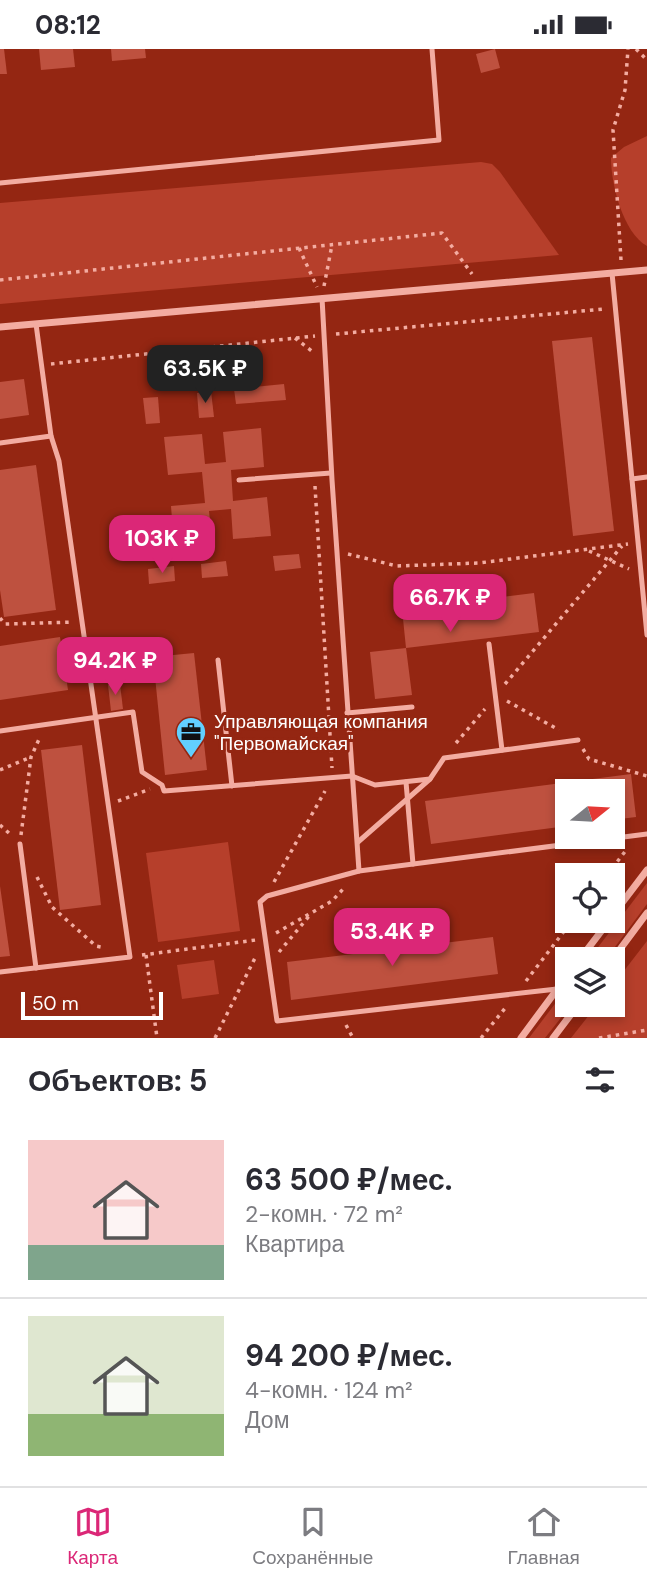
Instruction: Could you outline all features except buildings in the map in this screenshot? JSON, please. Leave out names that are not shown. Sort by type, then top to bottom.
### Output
[{"type":"street","points":[[0,327],[647,270]]},
{"type":"street","points":[[625,899],[647,870]]},
{"type":"street","points":[[622,947],[647,913]]},
{"type":"street","points":[[589,947],[600,933]]},
{"type":"street","points":[[521,1038],[555,992]]},
{"type":"street","points":[[553,1038],[569,1017]]},
{"type":"lane","points":[[0,183],[439,140],[432,49]]},
{"type":"lane","points":[[612,273],[638,543],[644,574],[647,635]]},
{"type":"lane","points":[[322,299],[331,473],[359,871]]},
{"type":"lane","points":[[0,972],[130,957],[59,461],[51,436],[36,324]]},
{"type":"lane","points":[[0,443],[51,436]]},
{"type":"lane","points":[[239,481],[331,473]]},
{"type":"lane","points":[[632,479],[647,477]]},
{"type":"lane","points":[[489,645],[502,750]]},
{"type":"lane","points":[[218,660],[232,786]]},
{"type":"lane","points":[[347,713],[412,707]]},
{"type":"lane","points":[[0,731],[133,712],[142,772],[162,785],[164,791],[352,776],[375,785],[430,779]]},
{"type":"lane","points":[[358,842],[430,779],[444,758],[578,740]]},
{"type":"lane","points":[[406,782],[414,864]]},
{"type":"lane","points":[[555,989],[277,1021],[260,902],[267,896],[359,871],[647,834]]},
{"type":"lane","points":[[20,844],[36,968]]},
{"type":"path","points":[[622,272],[613,130],[625,90],[628,49]]},
{"type":"path","points":[[636,49],[647,60]]},
{"type":"path","points":[[0,280],[442,233],[479,285]]},
{"type":"path","points":[[322,299],[332,244]]},
{"type":"path","points":[[299,248],[322,299]]},
{"type":"path","points":[[295,338],[326,362]]},
{"type":"path","points":[[314,474],[332,777]]},
{"type":"path","points":[[444,758],[637,528]]},
{"type":"path","points":[[336,550],[397,566],[479,563],[638,543]]},
{"type":"path","points":[[586,549],[644,574]]},
{"type":"path","points":[[0,618],[5,624],[82,622]]},
{"type":"path","points":[[20,844],[31,757],[46,724]]},
{"type":"path","points":[[267,896],[350,746]]},
{"type":"path","points":[[0,770],[31,757]]},
{"type":"path","points":[[108,805],[162,785]]},
{"type":"path","points":[[0,825],[20,844]]},
{"type":"path","points":[[616,863],[638,835]]},
{"type":"path","points":[[36,875],[52,907],[96,946],[130,957],[265,939],[332,901],[359,871]]},
{"type":"path","points":[[269,965],[311,913]]},
{"type":"path","points":[[215,1038],[265,939]]},
{"type":"path","points":[[146,955],[157,1038]]},
{"type":"path","points":[[599,1038],[647,1030]]},
{"type":"shaded area","points":[[647,136],[647,246],[631,230],[620,207],[613,181],[611,158],[624,147]]},
{"type":"shaded area","points":[[481,162],[492,164],[500,172],[559,255],[0,304],[0,203]]},
{"type":"shaded area","points":[[228,842],[240,931],[158,942],[146,853]]},
{"type":"shaded area","points":[[647,883],[647,904],[615,947],[598,947],[609,933],[625,933],[625,912]]},
{"type":"shaded area","points":[[647,941],[647,1038],[571,1038],[588,1017],[625,1017],[625,969]]},
{"type":"shaded area","points":[[214,960],[219,994],[182,999],[177,965]]},
{"type":"shaded area","points":[[555,1004],[555,1017],[562,1017],[545,1038],[529,1038]]},
{"type":"place","name":"Управляющая компания \"Первомайская\"","points":[[191,759]]}]
